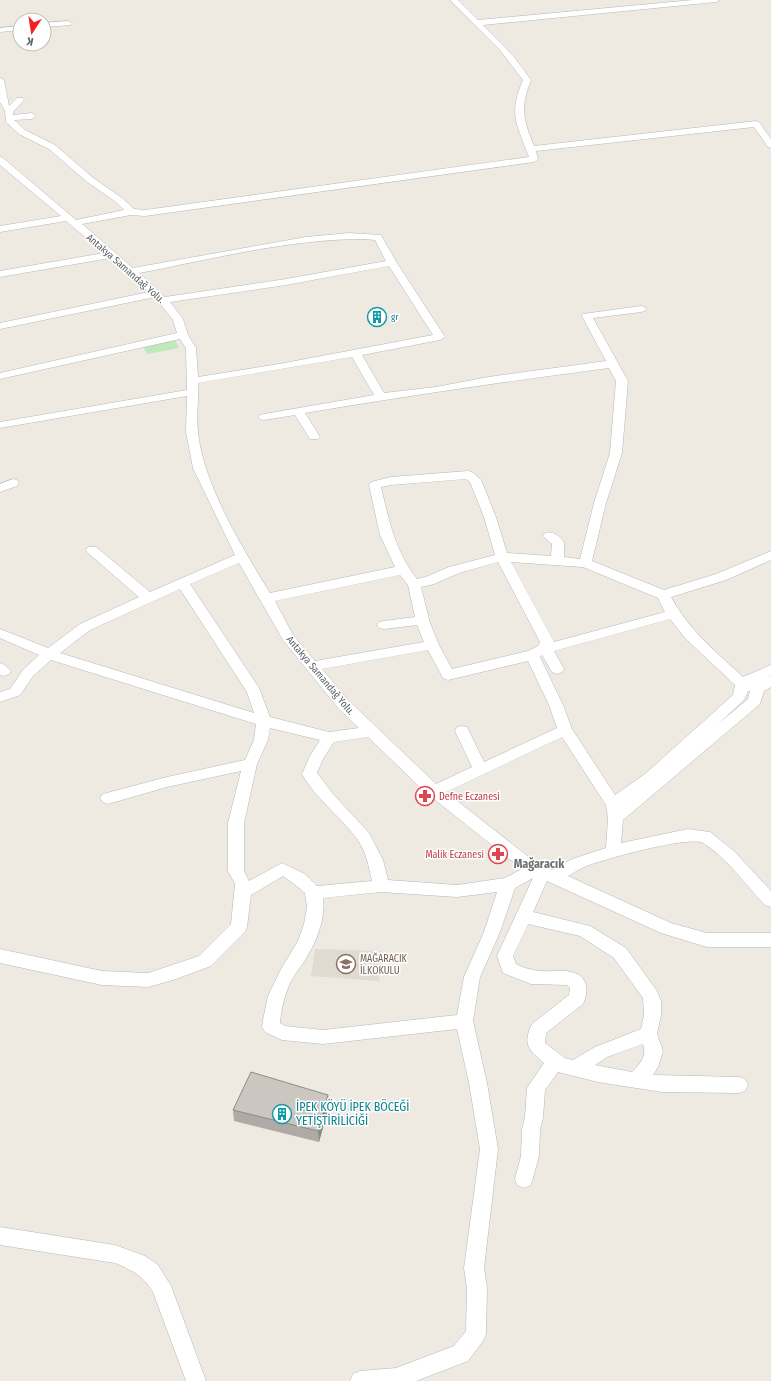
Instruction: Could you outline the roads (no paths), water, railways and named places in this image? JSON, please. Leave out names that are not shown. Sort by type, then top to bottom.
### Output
[{"type":"street","points":[[0,229],[132,212],[145,213],[534,159],[522,130],[518,115],[520,94],[527,80],[516,64],[454,0]]},
{"type":"street","points":[[476,23],[716,0]]},
{"type":"street","points":[[52,24],[68,23]]},
{"type":"street","points":[[0,30],[12,29]]},
{"type":"street","points":[[0,80],[7,117],[22,132],[52,147],[89,179],[119,200],[132,212]]},
{"type":"street","points":[[7,117],[20,100]]},
{"type":"street","points":[[7,117],[32,116]]},
{"type":"street","points":[[531,149],[756,124],[771,145]]},
{"type":"street","name":"Antakya Samandağ Yolu.","points":[[1,162],[161,297],[178,319],[183,335],[191,348],[193,386],[192,432],[199,468],[242,557],[267,598],[288,637],[344,705],[435,791],[544,873],[667,928],[707,940],[771,940]]},
{"type":"street","points":[[0,425],[279,367],[440,337],[392,263],[378,237],[327,237],[278,244],[131,271]]},
{"type":"street","points":[[0,274],[113,255]]},
{"type":"street","points":[[0,326],[161,297],[280,283],[392,263]]},
{"type":"street","points":[[585,563],[600,503],[616,453],[622,381],[587,316],[641,309]]},
{"type":"street","points":[[0,376],[183,335]]},
{"type":"street","points":[[355,352],[381,397]]},
{"type":"street","points":[[264,417],[381,397],[436,390],[488,380],[612,364]]},
{"type":"street","points":[[298,411],[314,437]]},
{"type":"street","points":[[540,651],[547,642],[502,557],[490,517],[475,480],[468,475],[391,481],[374,485],[386,535],[404,570],[414,584],[422,620],[432,645],[448,675],[540,651],[673,614]]},
{"type":"street","points":[[0,488],[13,483]]},
{"type":"street","points":[[549,536],[558,543],[557,560]]},
{"type":"street","points":[[92,550],[149,598]]},
{"type":"street","points":[[414,584],[429,581],[454,570],[502,557],[585,563],[663,595],[721,577],[771,555]]},
{"type":"street","points":[[0,697],[15,692],[28,673],[49,654],[85,627],[242,557]]},
{"type":"street","points":[[267,598],[404,570]]},
{"type":"street","points":[[0,956],[102,978],[148,980],[176,972],[205,961],[239,927],[243,884],[236,871],[236,823],[250,764],[261,740],[264,721],[254,690],[183,583]]},
{"type":"street","points":[[663,595],[673,614],[690,635],[738,681],[757,689]]},
{"type":"street","points":[[384,625],[422,620]]},
{"type":"street","points":[[1,634],[49,654],[264,721],[329,737],[371,731]]},
{"type":"street","points":[[313,666],[432,645]]},
{"type":"street","points":[[540,651],[557,669]]},
{"type":"street","points":[[540,651],[565,730],[615,811],[613,851]]},
{"type":"street","points":[[615,811],[739,697],[743,683],[771,670]]},
{"type":"street","points":[[757,689],[771,681]]},
{"type":"street","points":[[615,811],[755,701],[757,689]]},
{"type":"street","points":[[435,791],[565,730]]},
{"type":"street","points":[[462,731],[481,770]]},
{"type":"street","points":[[329,737],[317,756],[309,774],[328,798],[364,837],[375,860],[381,886]]},
{"type":"street","points":[[108,798],[166,782],[250,764]]},
{"type":"street","points":[[313,893],[381,886],[457,891],[508,884],[613,851],[688,835],[704,836],[728,855],[771,901]]},
{"type":"street","points":[[243,891],[251,888],[282,869],[295,874],[313,893],[316,909],[310,934],[301,953],[284,977],[272,1006],[271,1027],[282,1033],[323,1037],[464,1021]]},
{"type":"street","points":[[544,873],[522,916],[505,956],[508,968],[520,975],[538,978],[570,978],[579,986],[577,999],[538,1029],[536,1046],[560,1065],[634,1080],[662,1084],[739,1085]]},
{"type":"street","points":[[360,1381],[396,1378],[461,1354],[476,1334],[477,1288],[474,1268],[489,1149],[478,1083],[464,1021],[472,977],[492,932],[508,884]]},
{"type":"street","points":[[522,916],[584,931],[620,953],[651,996],[654,1002],[651,1026],[648,1034],[654,1051],[648,1066],[634,1080]]},
{"type":"street","points":[[576,1068],[601,1052],[648,1034]]},
{"type":"street","points":[[524,1179],[530,1156],[531,1130],[534,1117],[536,1088],[555,1062]]},
{"type":"street","points":[[0,1236],[115,1254],[138,1262],[151,1272],[161,1286],[196,1381]]},
{"type":"place","name":"gr","points":[[377,317]]},
{"type":"place","name":"Defne Eczanesi","points":[[425,796]]},
{"type":"place","name":"Malik Eczanesi","points":[[498,854]]},
{"type":"place","name":"MAĞARACIK İLKOKULU","points":[[346,964]]},
{"type":"place","name":"İPEK KÖYÜ İPEK BÖCEĞİ YETİŞTİRİLİCİĞİ","points":[[282,1114]]},
{"type":"district","name":"Mağaracık","points":[[539,864]]}]
